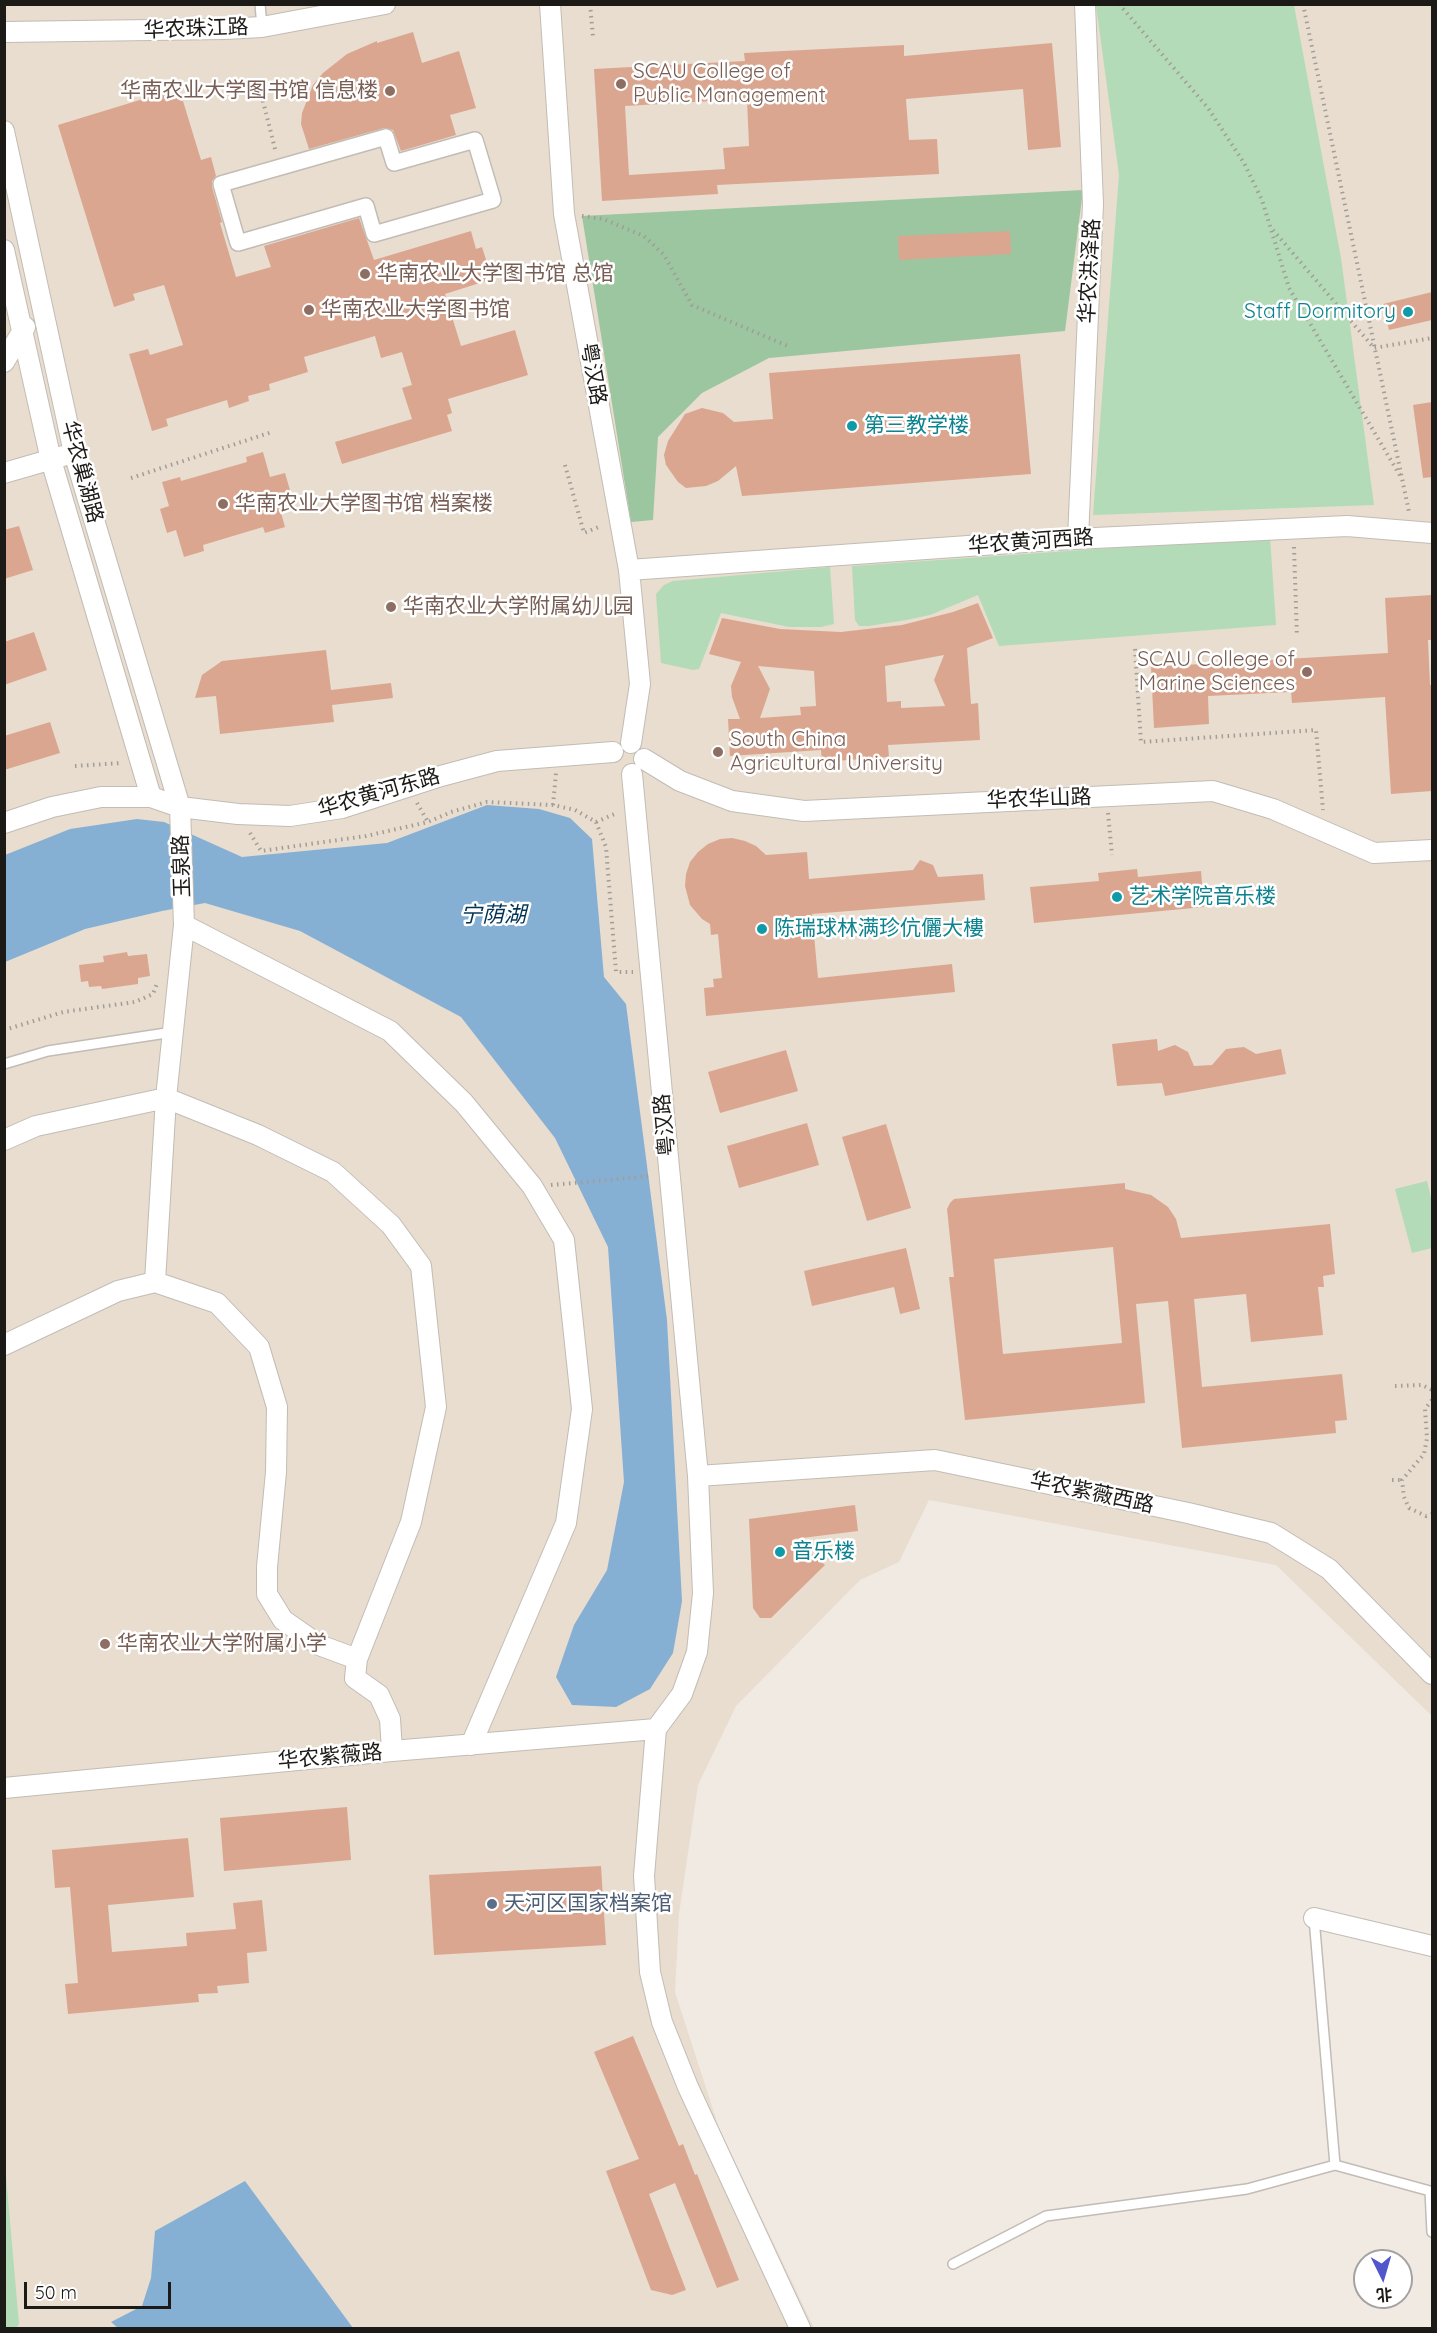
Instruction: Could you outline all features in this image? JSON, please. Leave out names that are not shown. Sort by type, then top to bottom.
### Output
[{"type":"street","name":"华农珠江路","points":[[4,32],[262,27],[385,4]]},
{"type":"street","name":"粤汉路","points":[[550,4],[564,214],[629,570],[640,684],[631,743]]},
{"type":"street","name":"华农洪泽路","points":[[1078,538],[1093,204],[1085,4]]},
{"type":"street","name":"华农巢湖路","points":[[4,131],[74,453],[180,807]]},
{"type":"street","points":[[387,137],[394,163],[475,140],[493,200],[374,234],[366,206],[238,243],[221,184],[280,168],[387,137]]},
{"type":"street","name":"华农巢湖路","points":[[4,250],[15,320],[51,460],[151,797]]},
{"type":"street","points":[[4,362],[15,320],[42,306]]},
{"type":"street","points":[[4,473],[74,453]]},
{"type":"street","name":"华农黄河西路","points":[[629,570],[1078,538],[1293,528],[1347,526],[1432,533]]},
{"type":"street","points":[[631,743],[640,748],[638,766],[622,773],[614,767],[613,752],[620,745],[631,743]]},
{"type":"street","name":"华农黄河东路","points":[[4,823],[52,807],[101,797],[151,797],[180,807],[238,814],[290,816],[342,808],[497,760],[613,752]]},
{"type":"street","name":"粤汉路","points":[[638,766],[670,1174],[698,1476],[703,1593],[697,1652],[682,1694],[656,1729]]},
{"type":"street","name":"华农华山路","points":[[638,766],[732,801],[804,811],[1213,791],[1273,809],[1374,853],[1432,850]]},
{"type":"street","name":"玉泉路","points":[[155,1281],[166,1098],[184,925],[180,807]]},
{"type":"street","points":[[184,925],[390,1031],[464,1103],[532,1186],[564,1240],[582,1409],[566,1523],[471,1745]]},
{"type":"street","points":[[4,1140],[36,1126],[166,1098],[258,1135],[333,1172],[391,1225],[422,1266],[436,1407],[411,1522],[357,1659],[355,1678],[379,1695],[390,1719],[392,1751]]},
{"type":"street","points":[[4,1345],[118,1291],[155,1281],[218,1303],[258,1347],[277,1407],[276,1472],[267,1567],[267,1594],[283,1620],[319,1645],[357,1659]]},
{"type":"street","name":"华农紫薇西路","points":[[698,1476],[935,1460],[1188,1513],[1271,1533],[1329,1569],[1432,1674]]},
{"type":"street","points":[[656,1729],[645,1876],[650,1972],[662,2022],[688,2087],[800,2328]]},
{"type":"street","name":"华农紫薇路","points":[[4,1788],[392,1751],[656,1729]]},
{"type":"street","points":[[1314,1918],[1432,1946]]},
{"type":"lane","points":[[260,4],[262,27]]},
{"type":"lane","points":[[4,1064],[48,1051],[173,1032]]},
{"type":"lane","points":[[1314,1918],[1335,2165]]},
{"type":"lane","points":[[953,2264],[1046,2216],[1247,2189],[1335,2165],[1430,2191],[1432,2232]]},
{"type":"path","points":[[590,4],[593,37]]},
{"type":"path","points":[[1119,4],[1214,117],[1244,163],[1262,200],[1289,288],[1299,309],[1402,479]]},
{"type":"path","points":[[1303,4],[1412,530]]},
{"type":"path","points":[[263,101],[280,168]]},
{"type":"path","points":[[564,214],[603,219],[644,236],[664,255],[692,305],[790,347]]},
{"type":"path","points":[[1271,228],[1374,348]]},
{"type":"path","points":[[1374,348],[1432,338]]},
{"type":"path","points":[[131,478],[272,432]]},
{"type":"path","points":[[565,465],[585,533],[619,518]]},
{"type":"path","points":[[1293,528],[1297,637]]},
{"type":"path","points":[[1134,649],[1141,742],[1316,730],[1325,831]]},
{"type":"path","points":[[553,805],[558,757]]},
{"type":"path","points":[[75,766],[141,762]]},
{"type":"path","points":[[261,851],[366,836],[428,822],[451,812],[487,802],[553,805],[575,810],[596,822],[606,847],[616,972]]},
{"type":"path","points":[[1108,812],[1112,855]]},
{"type":"path","points":[[4,1030],[63,1012],[135,1002],[153,994],[161,974]]},
{"type":"path","points":[[532,1186],[670,1174]]},
{"type":"path","points":[[1395,1386],[1422,1385],[1432,1390]]},
{"type":"path","points":[[1432,1400],[1425,1409],[1427,1438],[1424,1454],[1402,1480],[1404,1497],[1409,1508],[1426,1516],[1432,1515]]},
{"type":"path","points":[[1392,1480],[1402,1480]]},
{"type":"shaded area","name":"South China Agricultural University","points":[[5,5],[1432,5],[1432,1716],[1276,1565],[929,1500],[899,1562],[860,1580],[736,1706],[698,1785],[679,1914],[675,1992],[719,2128],[814,2328],[5,2328]]},
{"type":"green space","points":[[1096,5],[1294,5],[1341,258],[1374,505],[1093,515],[1119,175]]},
{"type":"green space","points":[[1083,190],[1065,331],[769,358],[702,393],[658,437],[653,520],[631,522],[582,216]]},
{"type":"green space","points":[[1270,537],[1276,625],[999,646],[978,595],[930,615],[906,620],[859,626],[855,620],[852,566]]},
{"type":"green space","points":[[830,567],[834,624],[821,627],[789,627],[721,613],[699,669],[693,670],[661,663],[656,594],[664,585],[673,581]]},
{"type":"green space","points":[[1427,1181],[1432,1202],[1432,1248],[1412,1253],[1395,1189]]},
{"type":"green space","points":[[4,2153],[19,2324],[16,2328],[5,2328]]},
{"type":"water","name":"宁荫湖","points":[[487,805],[539,809],[570,818],[592,839],[604,977],[626,1004],[667,1320],[682,1601],[673,1653],[650,1689],[616,1707],[572,1705],[556,1677],[574,1625],[607,1570],[624,1482],[608,1247],[555,1138],[461,1017],[300,931],[205,903],[85,929],[5,962],[5,855],[70,829],[137,819],[164,822],[242,857],[387,843]]},
{"type":"water","points":[[245,2181],[353,2328],[118,2328],[111,2322],[142,2306],[151,2278],[155,2231]]},
{"type":"building","name":"华南农业大学图书馆 信息楼","points":[[413,32],[422,63],[459,51],[476,108],[450,115],[456,135],[401,151],[393,130],[384,128],[309,149],[301,124],[302,113],[313,85],[323,73],[347,54],[377,41],[377,43]]},
{"type":"building","points":[[1052,43],[1061,147],[1028,150],[1023,89],[906,99],[909,140],[937,139],[939,174],[717,185],[718,194],[602,201],[594,69],[745,61],[744,53],[904,45],[904,56]],"holes":[[[747,99],[749,146],[723,148],[725,169],[629,175],[625,106]]]},
{"type":"building","name":"华南农业大学图书馆 总馆","points":[[179,88],[201,160],[211,157],[216,176],[212,181],[212,187],[236,277],[271,267],[264,246],[359,218],[374,260],[471,231],[476,249],[482,247],[489,269],[483,271],[486,281],[445,294],[461,346],[515,330],[528,375],[448,399],[452,413],[447,415],[452,431],[342,464],[335,442],[412,419],[402,388],[412,385],[402,352],[381,358],[375,336],[304,357],[308,372],[269,384],[270,390],[248,396],[249,401],[229,408],[227,400],[166,419],[168,426],[152,431],[129,354],[148,349],[150,355],[183,345],[164,285],[133,294],[135,300],[114,307],[58,125]]},
{"type":"building","points":[[1010,231],[1011,254],[899,260],[898,236]]},
{"type":"building","name":"Staff Dormitory","points":[[1432,292],[1432,320],[1389,330],[1383,304]]},
{"type":"building","name":"第三教学楼","points":[[1020,354],[1031,474],[742,496],[736,466],[718,481],[706,486],[686,488],[678,482],[666,465],[664,455],[668,441],[685,414],[702,408],[723,413],[734,422],[773,419],[769,373]]},
{"type":"building","points":[[1432,402],[1432,477],[1423,478],[1413,405]]},
{"type":"building","name":"华南农业大学图书馆 档案楼","points":[[263,452],[270,477],[285,473],[292,497],[278,502],[285,527],[265,533],[263,527],[203,545],[204,551],[184,557],[176,530],[167,533],[160,509],[169,506],[162,482],[180,477],[181,481],[247,462],[246,457]]},
{"type":"building","points":[[19,526],[33,570],[4,579],[4,530]]},
{"type":"building","points":[[1432,595],[1432,640],[1428,640],[1430,685],[1432,685],[1432,791],[1391,794],[1385,697],[1292,703],[1291,692],[1208,696],[1209,724],[1154,728],[1151,667],[1388,653],[1385,598]]},
{"type":"building","points":[[978,603],[993,638],[967,648],[971,704],[978,703],[980,740],[888,745],[889,757],[822,762],[821,750],[730,756],[728,719],[740,719],[732,697],[731,686],[741,662],[709,654],[722,618],[780,629],[841,632],[902,625]],"holes":[[[944,655],[934,680],[945,706],[901,708],[901,701],[887,702],[885,666]],[[758,666],[814,671],[816,706],[800,707],[801,715],[760,718],[770,689]]]},
{"type":"building","points":[[34,632],[47,670],[4,685],[4,642]]},
{"type":"building","points":[[326,650],[331,690],[391,683],[393,698],[332,705],[334,722],[220,734],[216,696],[195,698],[202,675],[222,661]]},
{"type":"building","points":[[50,722],[60,753],[4,770],[4,736]]},
{"type":"building","name":"陈瑞球林满珍伉儷大樓","points":[[732,838],[756,846],[766,855],[807,852],[809,879],[913,870],[920,860],[933,865],[938,877],[983,874],[985,900],[812,914],[818,978],[952,964],[955,992],[706,1016],[704,988],[714,987],[713,979],[722,978],[718,934],[711,935],[710,924],[702,919],[690,905],[685,886],[686,874],[690,862],[708,844],[720,839]]},
{"type":"building","name":"艺术学院音乐楼","points":[[1137,869],[1138,877],[1201,871],[1204,907],[1034,923],[1030,887],[1099,881],[1098,873]]},
{"type":"building","points":[[127,952],[128,956],[147,954],[150,976],[138,978],[138,984],[102,989],[101,986],[89,987],[88,981],[81,982],[79,965],[104,962],[103,956]]},
{"type":"building","points":[[1157,1039],[1158,1051],[1175,1045],[1188,1052],[1194,1066],[1212,1065],[1226,1049],[1244,1047],[1256,1054],[1281,1049],[1286,1074],[1165,1096],[1162,1083],[1117,1086],[1112,1044]]},
{"type":"building","points":[[786,1050],[798,1091],[720,1113],[708,1072]]},
{"type":"building","points":[[807,1123],[819,1165],[739,1188],[727,1146]]},
{"type":"building","points":[[886,1124],[911,1208],[867,1221],[842,1137]]},
{"type":"building","points":[[1125,1183],[1125,1189],[1151,1195],[1168,1207],[1176,1219],[1181,1238],[1330,1224],[1335,1274],[1323,1276],[1324,1287],[1318,1287],[1323,1335],[1251,1342],[1246,1294],[1194,1299],[1202,1387],[1342,1374],[1347,1420],[1335,1421],[1336,1433],[1182,1448],[1168,1301],[1136,1304],[1145,1403],[965,1420],[949,1277],[954,1277],[947,1209],[954,1199]],"holes":[[[1113,1247],[1122,1343],[1003,1354],[994,1259]]]},
{"type":"building","points":[[906,1248],[920,1309],[900,1314],[894,1287],[812,1306],[804,1271]]},
{"type":"building","name":"音乐楼","points":[[855,1505],[858,1531],[794,1539],[825,1565],[771,1618],[760,1618],[753,1608],[749,1519]]},
{"type":"building","points":[[347,1807],[351,1860],[224,1871],[220,1818]]},
{"type":"building","points":[[188,1838],[194,1897],[108,1905],[112,1952],[187,1946],[186,1933],[236,1929],[233,1903],[262,1900],[267,1951],[247,1953],[249,1983],[217,1986],[218,1993],[198,1994],[199,2002],[68,2014],[65,1984],[78,1983],[70,1887],[55,1888],[52,1850]]},
{"type":"building","points":[[601,1866],[606,1945],[434,1955],[429,1875]]},
{"type":"building","points":[[633,2036],[679,2146],[683,2144],[695,2175],[697,2174],[739,2280],[717,2288],[675,2183],[649,2194],[686,2290],[672,2295],[651,2290],[606,2171],[639,2159],[594,2052]]},
{"type":"place","name":"SCAU College of Public Management","points":[[621,84]]},
{"type":"place","name":"华南农业大学图书馆 信息楼","points":[[390,91]]},
{"type":"place","name":"华南农业大学图书馆 总馆","points":[[365,274]]},
{"type":"place","name":"华南农业大学图书馆","points":[[309,310]]},
{"type":"place","name":"Staff Dormitory","points":[[1408,312]]},
{"type":"place","name":"第三教学楼","points":[[852,426]]},
{"type":"place","name":"华南农业大学图书馆 档案楼","points":[[223,504]]},
{"type":"place","name":"华南农业大学附属幼儿园","points":[[391,607]]},
{"type":"place","name":"SCAU College of Marine Sciences","points":[[1307,672]]},
{"type":"place","name":"South China Agricultural University","points":[[718,752]]},
{"type":"place","name":"艺术学院音乐楼","points":[[1117,897]]},
{"type":"place","name":"陈瑞球林满珍伉儷大樓","points":[[762,929]]},
{"type":"place","name":"音乐楼","points":[[780,1552]]},
{"type":"place","name":"华南农业大学附属小学","points":[[105,1644]]},
{"type":"place","name":"天河区国家档案馆","points":[[492,1904]]}]
